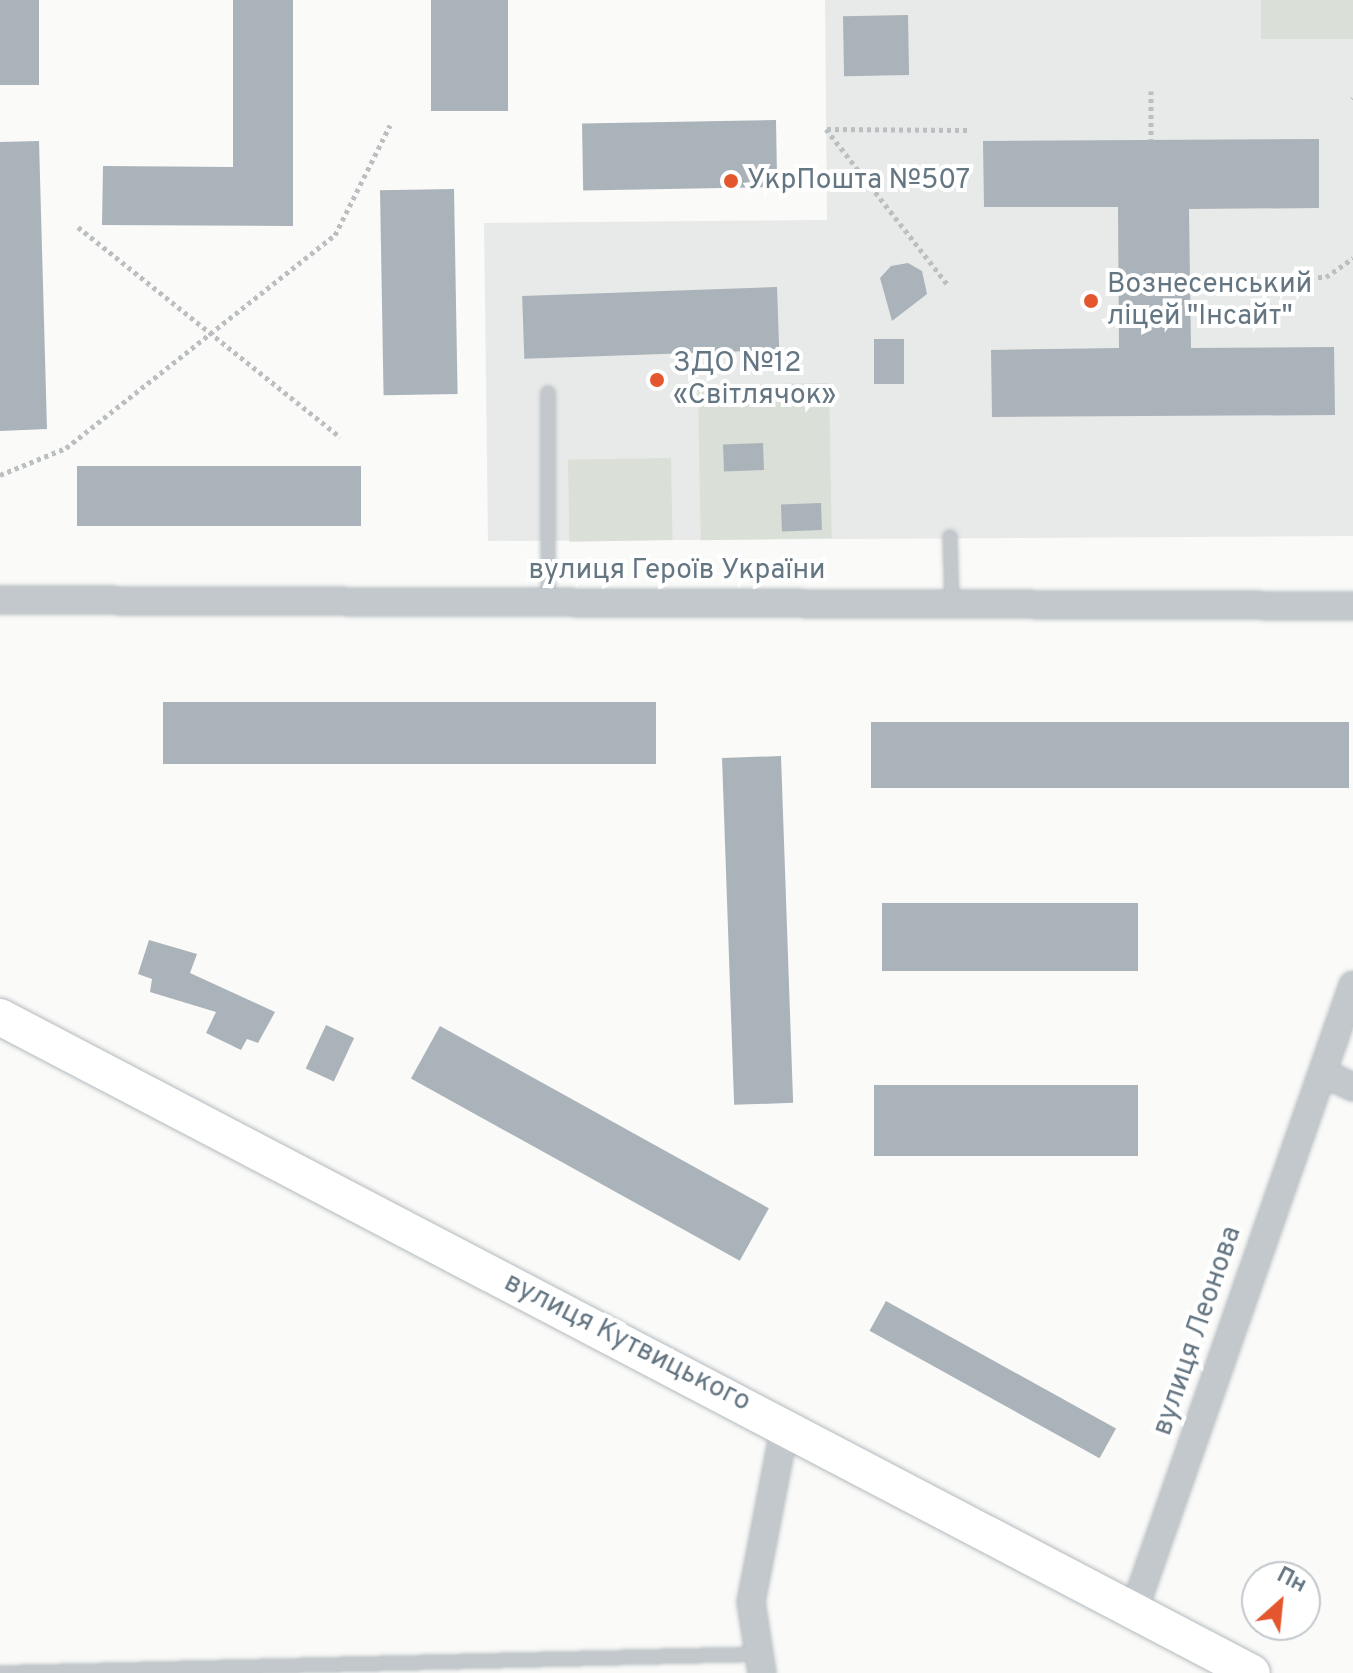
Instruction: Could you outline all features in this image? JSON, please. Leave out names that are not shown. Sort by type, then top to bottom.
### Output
[{"type":"street","name":"вулиця Героїв України","points":[[0,600],[1353,606]]},
{"type":"street","name":"вулиця Леонова","points":[[1134,1610],[1353,985]]},
{"type":"street","name":"вулиця Кутвицького","points":[[5,1021],[785,1425],[1134,1610],[1231,1667]]},
{"type":"street","points":[[1323,1073],[1353,1087]]},
{"type":"street","points":[[761,1663],[751,1602],[785,1425]]},
{"type":"lane","points":[[548,393],[548,602]]},
{"type":"lane","points":[[950,537],[952,604]]},
{"type":"lane","points":[[0,1673],[761,1663]]},
{"type":"path","points":[[1151,91],[1151,140]]},
{"type":"path","points":[[0,475],[66,448],[335,235],[390,125]]},
{"type":"path","points":[[947,284],[826,129],[967,130]]},
{"type":"path","points":[[78,227],[340,437]]},
{"type":"path","points":[[1190,278],[1326,277],[1353,258]]},
{"type":"shaded area","name":"Вознесенський ліцей \"Інсайт\"","points":[[825,0],[1353,0],[1353,536],[488,541],[484,223],[827,220]]},
{"type":"shaded area","points":[[1261,0],[1353,0],[1353,39],[1261,39]]},
{"type":"shaded area","points":[[829,383],[832,538],[701,540],[698,385]]},
{"type":"shaded area","points":[[671,458],[672,540],[569,542],[568,460]]},
{"type":"building","points":[[0,0],[39,0],[39,85],[0,85]]},
{"type":"building","points":[[233,0],[293,0],[293,226],[102,225],[103,166],[233,167]]},
{"type":"building","points":[[431,0],[508,0],[508,111],[431,111]]},
{"type":"building","points":[[908,15],[909,75],[844,76],[843,16]]},
{"type":"building","points":[[776,120],[777,187],[583,190],[582,123]]},
{"type":"building","points":[[1319,139],[1319,208],[1189,209],[1191,348],[1334,347],[1335,415],[992,417],[991,350],[1119,348],[1118,207],[984,207],[983,141]]},
{"type":"building","points":[[39,141],[47,429],[0,431],[0,142]]},
{"type":"building","points":[[454,189],[458,394],[384,395],[380,190]]},
{"type":"building","points":[[908,263],[922,271],[927,294],[892,321],[880,278],[891,266]]},
{"type":"building","name":"ЗДО №12 «Світлячок»","points":[[777,287],[779,350],[524,359],[522,296]]},
{"type":"building","points":[[874,339],[904,339],[904,384],[874,384]]},
{"type":"building","points":[[763,443],[764,470],[724,471],[723,444]]},
{"type":"building","points":[[77,466],[361,466],[361,526],[77,526]]},
{"type":"building","points":[[821,503],[822,530],[782,531],[781,504]]},
{"type":"building","points":[[163,702],[656,702],[656,764],[163,764]]},
{"type":"building","points":[[871,722],[1349,722],[1349,788],[871,788]]},
{"type":"building","points":[[781,756],[793,1103],[734,1105],[722,758]]},
{"type":"building","points":[[882,903],[1138,903],[1138,971],[882,971]]},
{"type":"building","points":[[149,940],[197,954],[190,973],[275,1012],[258,1043],[247,1039],[241,1050],[206,1033],[216,1012],[150,992],[152,979],[138,974]]},
{"type":"building","points":[[326,1025],[354,1038],[334,1082],[306,1069]]},
{"type":"building","points":[[440,1026],[769,1208],[740,1261],[411,1078]]},
{"type":"building","points":[[874,1085],[1138,1085],[1138,1156],[874,1156]]},
{"type":"building","points":[[886,1301],[1116,1429],[1100,1458],[870,1331]]},
{"type":"place","name":"УкрПошта №507","points":[[731,181]]},
{"type":"place","name":"Вознесенський ліцей \"Інсайт\"","points":[[1091,301]]},
{"type":"place","name":"ЗДО №12 «Світлячок»","points":[[657,380]]}]
